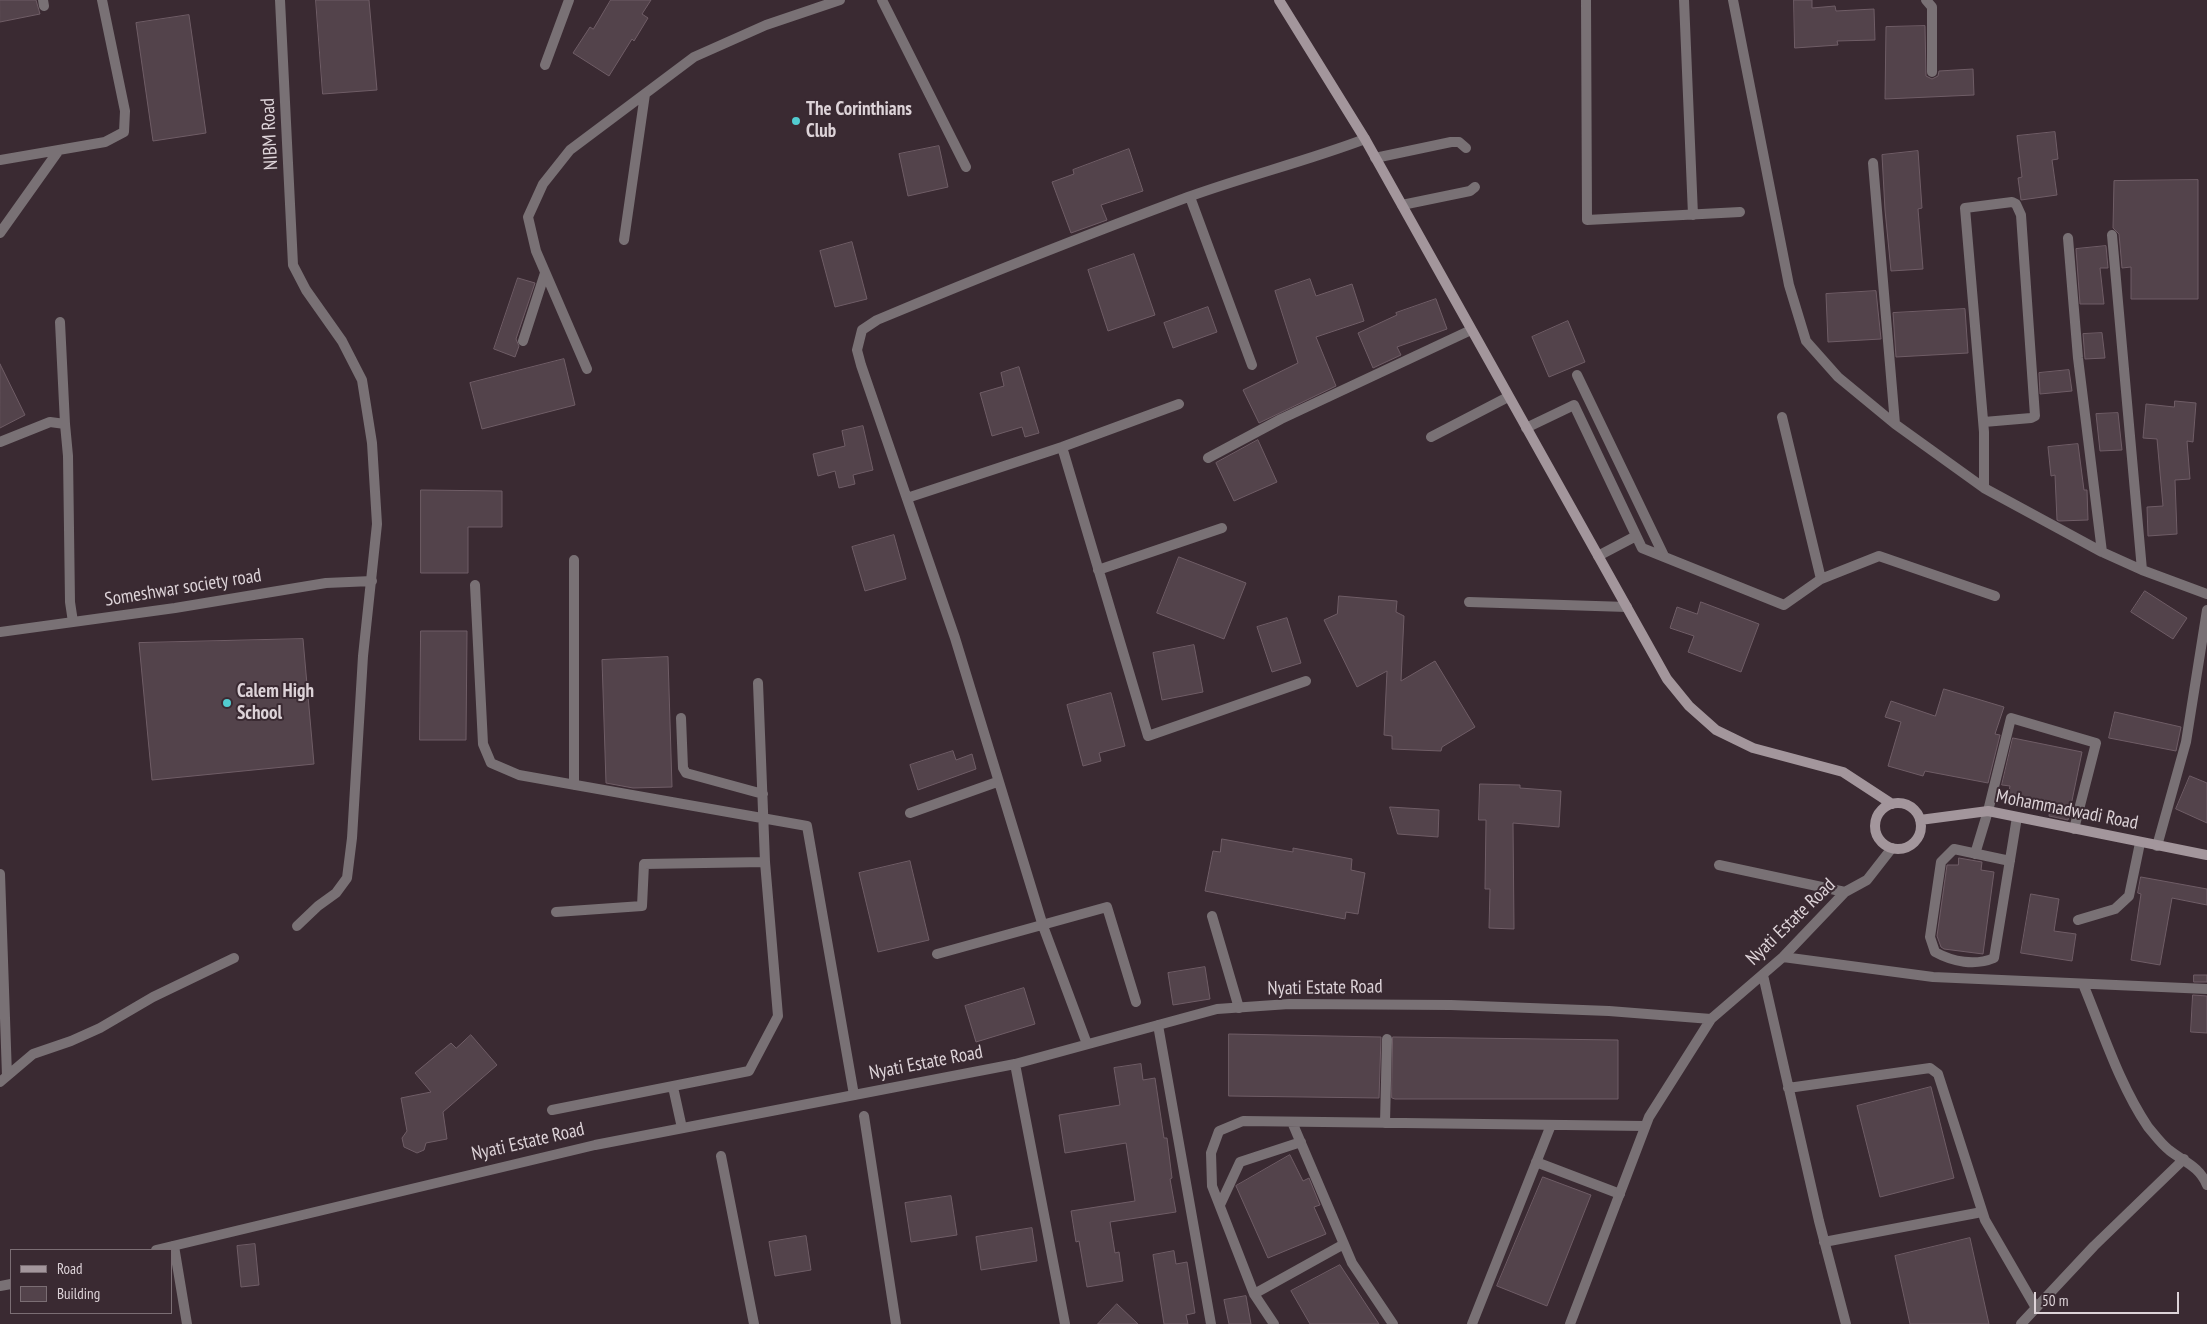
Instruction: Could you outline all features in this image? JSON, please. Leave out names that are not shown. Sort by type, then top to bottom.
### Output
[{"type":"main road","points":[[1279,0],[1365,139],[1667,679],[1689,706],[1716,730],[1752,748],[1843,772],[1892,804],[1906,805],[1917,814],[1920,820],[1920,835],[1916,842],[1902,849],[1892,848],[1881,841],[1876,826],[1880,812],[1892,804]]},
{"type":"main road","name":"Mohammadwadi Road","points":[[1920,820],[1988,811],[2207,855]]},
{"type":"street","points":[[0,160],[105,142],[124,132],[125,111],[102,0]]},
{"type":"street","name":"NIBM Road","points":[[280,0],[293,265],[306,290],[342,341],[362,380],[372,443],[375,480],[377,524],[372,581]]},
{"type":"street","points":[[545,65],[569,0]]},
{"type":"street","points":[[587,369],[536,251],[528,217],[543,184],[570,150],[694,57],[766,25],[840,0]]},
{"type":"street","points":[[882,0],[966,167]]},
{"type":"street","points":[[1586,0],[1587,220],[1740,212]]},
{"type":"street","points":[[1684,0],[1693,215]]},
{"type":"street","points":[[1733,0],[1789,285],[1806,341],[1838,377],[1895,424],[1984,488],[2102,552],[2142,570],[2207,594]]},
{"type":"street","points":[[1926,0],[1932,7],[1932,72]]},
{"type":"street","points":[[624,240],[645,94]]},
{"type":"street","points":[[1087,1044],[1043,926],[997,782],[955,638],[857,350],[862,330],[877,320],[1028,258],[1190,197],[1365,139]]},
{"type":"street","points":[[1375,158],[1450,142],[1459,142],[1466,148]]},
{"type":"street","points":[[0,233],[60,150]]},
{"type":"street","points":[[1873,163],[1895,424]]},
{"type":"street","points":[[1402,205],[1470,191],[1476,187]]},
{"type":"street","points":[[1190,197],[1252,365]]},
{"type":"street","points":[[1984,422],[2031,418],[2035,413],[2021,215],[2016,204],[2012,202],[1965,208],[1984,422],[1984,488]]},
{"type":"street","points":[[2112,235],[2142,570]]},
{"type":"street","points":[[2068,238],[2078,358],[2102,552]]},
{"type":"street","points":[[523,341],[546,273]]},
{"type":"street","points":[[60,322],[68,456],[70,602],[73,622]]},
{"type":"street","points":[[1208,458],[1281,419],[1471,330]]},
{"type":"street","points":[[1577,375],[1664,556]]},
{"type":"street","points":[[1431,437],[1508,397]]},
{"type":"street","points":[[907,498],[1062,447],[1179,404]]},
{"type":"street","points":[[1526,428],[1574,405],[1642,548],[1784,606],[1822,579],[1879,556],[1995,596]]},
{"type":"street","points":[[1782,417],[1822,579]]},
{"type":"street","points":[[0,442],[50,422],[65,424]]},
{"type":"street","points":[[1062,447],[1148,736],[1306,681]]},
{"type":"street","points":[[1098,570],[1222,528]]},
{"type":"street","points":[[1598,556],[1636,536]]},
{"type":"street","points":[[574,560],[574,785]]},
{"type":"street","points":[[297,926],[318,906],[336,893],[347,878],[352,838],[363,656],[372,581]]},
{"type":"street","name":"Someshwar society road","points":[[0,632],[326,583],[372,581]]},
{"type":"street","points":[[475,584],[483,744],[491,763],[519,776],[807,826],[854,1094]]},
{"type":"street","points":[[1469,602],[1627,608]]},
{"type":"street","points":[[2157,846],[2186,742],[2207,610]]},
{"type":"street","points":[[552,1110],[674,1087],[749,1070],[778,1016],[765,862],[758,683]]},
{"type":"street","points":[[680,718],[683,768],[686,773],[763,794]]},
{"type":"street","points":[[1975,854],[1988,811],[2011,718],[2096,743],[2074,829]]},
{"type":"street","points":[[910,812],[997,782]]},
{"type":"street","points":[[2010,861],[1954,849],[1941,862],[1930,937],[1935,952],[1948,959],[1982,963],[1994,958],[2010,861],[2017,817]]},
{"type":"street","points":[[2078,920],[2115,909],[2129,896],[2140,843]]},
{"type":"street","name":"Nyati Estate Road","points":[[1570,1324],[1649,1117],[1712,1019],[1783,957],[1845,892],[1867,880],[1892,848]]},
{"type":"street","points":[[556,912],[642,906],[644,864],[765,862]]},
{"type":"street","points":[[1719,865],[1845,892]]},
{"type":"street","points":[[0,874],[4,1079]]},
{"type":"street","points":[[937,954],[1107,907],[1136,1002]]},
{"type":"street","points":[[1212,916],[1239,1008]]},
{"type":"street","points":[[1783,957],[1933,977],[2207,989]]},
{"type":"street","points":[[4,1079],[33,1054],[71,1041],[100,1028],[153,997],[234,958]]},
{"type":"street","points":[[1762,975],[1824,1242],[1846,1324]]},
{"type":"street","points":[[2084,984],[2128,1093],[2149,1128],[2168,1149],[2205,1174],[2207,1185]]},
{"type":"street","name":"Nyati Estate Road","points":[[160,1249],[460,1176],[682,1128],[1015,1064],[1217,1010],[1289,1004],[1451,1005],[1610,1011],[1712,1019]]},
{"type":"street","points":[[1158,1025],[1211,1324]]},
{"type":"street","points":[[1385,1123],[1387,1039]]},
{"type":"street","points":[[1015,1064],[1065,1324]]},
{"type":"street","points":[[1788,1088],[1930,1068],[1938,1074],[1982,1212],[2036,1308]]},
{"type":"street","points":[[674,1087],[682,1128]]},
{"type":"street","points":[[864,1116],[896,1324]]},
{"type":"street","points":[[1274,1324],[1254,1294],[1212,1186],[1211,1153],[1219,1131],[1242,1121],[1645,1126]]},
{"type":"street","points":[[1292,1122],[1352,1264],[1393,1324]]},
{"type":"street","points":[[1472,1324],[1551,1125]]},
{"type":"street","points":[[1220,1205],[1240,1162],[1300,1142]]},
{"type":"street","points":[[720,1156],[754,1324]]},
{"type":"street","points":[[2021,1324],[2094,1246],[2184,1160]]},
{"type":"street","points":[[1536,1162],[1620,1194]]},
{"type":"street","points":[[1824,1242],[1982,1212]]},
{"type":"street","points":[[1254,1294],[1344,1244]]},
{"type":"street","points":[[174,1246],[187,1324]]},
{"type":"building","points":[[0,0],[36,0],[40,14],[0,22]]},
{"type":"building","points":[[316,0],[369,0],[377,90],[323,94]]},
{"type":"building","points":[[611,0],[651,0],[642,14],[648,18],[634,41],[632,39],[609,76],[573,53],[590,27],[593,29]]},
{"type":"building","points":[[1794,0],[1812,0],[1812,8],[1835,6],[1836,11],[1874,9],[1875,40],[1837,41],[1838,45],[1795,48]]},
{"type":"building","points":[[189,15],[206,133],[153,141],[136,23]]},
{"type":"building","points":[[1925,26],[1926,76],[1932,79],[1938,76],[1939,71],[1973,69],[1974,95],[1885,99],[1886,27]]},
{"type":"building","points":[[2055,132],[2058,159],[2052,160],[2057,195],[2021,200],[2018,178],[2022,177],[2017,136]]},
{"type":"building","points":[[939,146],[948,187],[908,196],[899,154]]},
{"type":"building","points":[[1129,149],[1143,191],[1101,205],[1107,220],[1071,233],[1052,182],[1074,174],[1073,170]]},
{"type":"building","points":[[1918,151],[1922,208],[1918,209],[1923,269],[1891,271],[1882,155]]},
{"type":"building","points":[[2198,180],[2198,299],[2131,299],[2131,267],[2122,268],[2119,234],[2113,228],[2114,181]]},
{"type":"building","points":[[852,242],[867,299],[835,307],[820,251]]},
{"type":"building","points":[[2106,246],[2108,268],[2100,268],[2104,304],[2080,304],[2076,249]]},
{"type":"building","points":[[1134,254],[1155,315],[1108,331],[1088,270]]},
{"type":"building","points":[[518,278],[535,283],[516,339],[519,346],[515,357],[494,349]]},
{"type":"building","points":[[1310,279],[1316,296],[1352,284],[1364,321],[1316,337],[1336,386],[1259,423],[1243,390],[1298,363],[1275,291]]},
{"type":"building","points":[[1876,291],[1881,339],[1828,342],[1826,294]]},
{"type":"building","points":[[1436,299],[1447,329],[1397,347],[1401,355],[1373,368],[1358,333],[1397,315],[1396,313]]},
{"type":"building","points":[[1208,307],[1217,332],[1173,348],[1164,323]]},
{"type":"building","points":[[1965,309],[1968,353],[1896,357],[1893,313]]},
{"type":"building","points":[[1568,321],[1585,362],[1549,377],[1532,337]]},
{"type":"building","points":[[2102,333],[2105,358],[2085,359],[2083,334]]},
{"type":"building","points":[[564,359],[575,405],[482,429],[470,383]]},
{"type":"building","points":[[0,364],[25,415],[0,428]]},
{"type":"building","points":[[1019,367],[1039,433],[1025,437],[1022,427],[992,436],[980,393],[1004,386],[1001,373]]},
{"type":"building","points":[[2069,370],[2072,391],[2040,394],[2039,373]]},
{"type":"building","points":[[2175,401],[2196,403],[2193,442],[2187,441],[2190,479],[2175,480],[2177,534],[2148,536],[2147,507],[2163,506],[2157,439],[2143,438],[2146,404],[2174,407]]},
{"type":"building","points":[[2118,413],[2122,450],[2100,451],[2096,414]]},
{"type":"building","points":[[863,426],[873,470],[853,475],[855,484],[839,488],[835,471],[818,476],[813,454],[845,446],[842,431]]},
{"type":"building","points":[[1258,440],[1277,482],[1234,501],[1216,463]]},
{"type":"building","points":[[2078,444],[2084,490],[2087,490],[2088,520],[2059,521],[2057,520],[2055,475],[2051,476],[2048,447]]},
{"type":"building","points":[[421,490],[502,491],[502,527],[468,527],[468,573],[421,573]]},
{"type":"building","points":[[894,535],[906,579],[865,591],[852,547]]},
{"type":"building","points":[[1179,557],[1246,583],[1224,639],[1157,613]]},
{"type":"building","points":[[2145,591],[2187,618],[2173,639],[2131,612]]},
{"type":"building","points":[[1339,596],[1397,601],[1396,612],[1404,616],[1401,681],[1435,661],[1475,727],[1442,747],[1441,751],[1392,749],[1392,736],[1384,735],[1387,671],[1357,687],[1324,620],[1337,614]]},
{"type":"building","points":[[1701,602],[1759,624],[1741,672],[1688,652],[1694,636],[1670,628],[1677,607],[1697,614]]},
{"type":"building","points":[[1287,618],[1301,663],[1272,672],[1257,627]]},
{"type":"building","points":[[421,631],[467,631],[466,740],[420,740]]},
{"type":"building","name":"Calem High School","points":[[303,639],[314,764],[152,780],[139,643]]},
{"type":"building","points":[[1194,645],[1203,692],[1162,700],[1153,653]]},
{"type":"building","points":[[668,657],[672,787],[633,788],[606,783],[602,660]]},
{"type":"building","points":[[1944,689],[2004,707],[1995,734],[2000,735],[1988,783],[1925,771],[1923,776],[1888,766],[1901,722],[1885,717],[1891,701],[1935,716]]},
{"type":"building","points":[[1111,693],[1125,746],[1099,753],[1101,761],[1083,766],[1067,705]]},
{"type":"building","points":[[2115,712],[2181,727],[2176,751],[2109,738]]},
{"type":"building","points":[[2013,738],[2082,752],[2068,820],[2049,816],[2050,810],[2007,801],[2010,786],[2002,785]]},
{"type":"building","points":[[953,751],[956,760],[972,754],[976,769],[918,790],[910,765]]},
{"type":"building","points":[[2190,776],[2207,783],[2207,823],[2176,809]]},
{"type":"building","points":[[1480,784],[1520,785],[1520,788],[1561,791],[1559,827],[1513,823],[1514,929],[1489,928],[1490,889],[1485,889],[1486,820],[1479,820]]},
{"type":"building","points":[[1390,807],[1439,810],[1438,837],[1398,834]]},
{"type":"building","points":[[1222,839],[1293,852],[1293,848],[1352,859],[1351,870],[1365,873],[1358,914],[1346,912],[1345,919],[1205,891],[1213,851],[1220,852]]},
{"type":"building","points":[[1959,858],[1982,862],[1981,870],[1994,872],[1983,954],[1944,949],[1941,947],[1937,936],[1947,865],[1958,865]]},
{"type":"building","points":[[910,861],[929,940],[878,952],[859,873]]},
{"type":"building","points":[[2141,877],[2207,889],[2207,905],[2172,898],[2160,965],[2131,960],[2141,894],[2138,893]]},
{"type":"building","points":[[2031,894],[2059,899],[2054,931],[2076,934],[2072,961],[2021,953]]},
{"type":"building","points":[[1205,967],[1210,999],[1173,1005],[1168,973]]},
{"type":"building","points":[[2194,975],[2207,975],[2207,982],[2194,982]]},
{"type":"building","points":[[1024,988],[1035,1024],[976,1042],[965,1006]]},
{"type":"building","points":[[2193,995],[2207,996],[2207,1033],[2191,1032]]},
{"type":"building","points":[[1229,1034],[1381,1037],[1379,1098],[1229,1096]]},
{"type":"building","points":[[471,1035],[497,1065],[443,1112],[447,1139],[426,1143],[424,1150],[417,1153],[404,1147],[402,1138],[407,1131],[401,1098],[431,1092],[415,1073],[451,1043],[456,1048]]},
{"type":"building","points":[[1393,1037],[1618,1040],[1618,1099],[1395,1099],[1392,1098]]},
{"type":"building","points":[[1141,1064],[1143,1080],[1155,1078],[1164,1138],[1167,1138],[1172,1178],[1170,1179],[1176,1212],[1110,1222],[1115,1253],[1119,1252],[1123,1281],[1087,1287],[1079,1241],[1076,1242],[1071,1211],[1135,1201],[1126,1143],[1065,1153],[1059,1115],[1120,1105],[1114,1068]]},
{"type":"building","points":[[1931,1087],[1954,1178],[1880,1197],[1857,1106]]},
{"type":"building","points":[[1290,1155],[1303,1181],[1309,1178],[1320,1205],[1314,1207],[1326,1234],[1268,1258],[1236,1186]]},
{"type":"building","points":[[1543,1177],[1591,1195],[1547,1306],[1497,1286]]},
{"type":"building","points":[[951,1196],[957,1235],[911,1242],[905,1203]]},
{"type":"building","points":[[1032,1228],[1037,1261],[981,1270],[976,1237]]},
{"type":"building","points":[[806,1236],[811,1270],[775,1276],[769,1242]]},
{"type":"building","points":[[1970,1238],[1989,1324],[1910,1324],[1895,1256]]},
{"type":"building","points":[[255,1244],[259,1285],[241,1287],[237,1246]]},
{"type":"building","points":[[1174,1251],[1176,1264],[1187,1262],[1195,1313],[1186,1315],[1188,1324],[1164,1324],[1153,1255]]},
{"type":"building","points":[[1340,1265],[1379,1324],[1310,1324],[1291,1291]]},
{"type":"building","points":[[1246,1296],[1251,1324],[1229,1324],[1224,1300]]},
{"type":"building","points":[[1117,1304],[1138,1324],[1098,1324]]},
{"type":"place","name":"The Corinthians Club","points":[[796,121]]},
{"type":"place","name":"Calem High School","points":[[227,703]]}]
